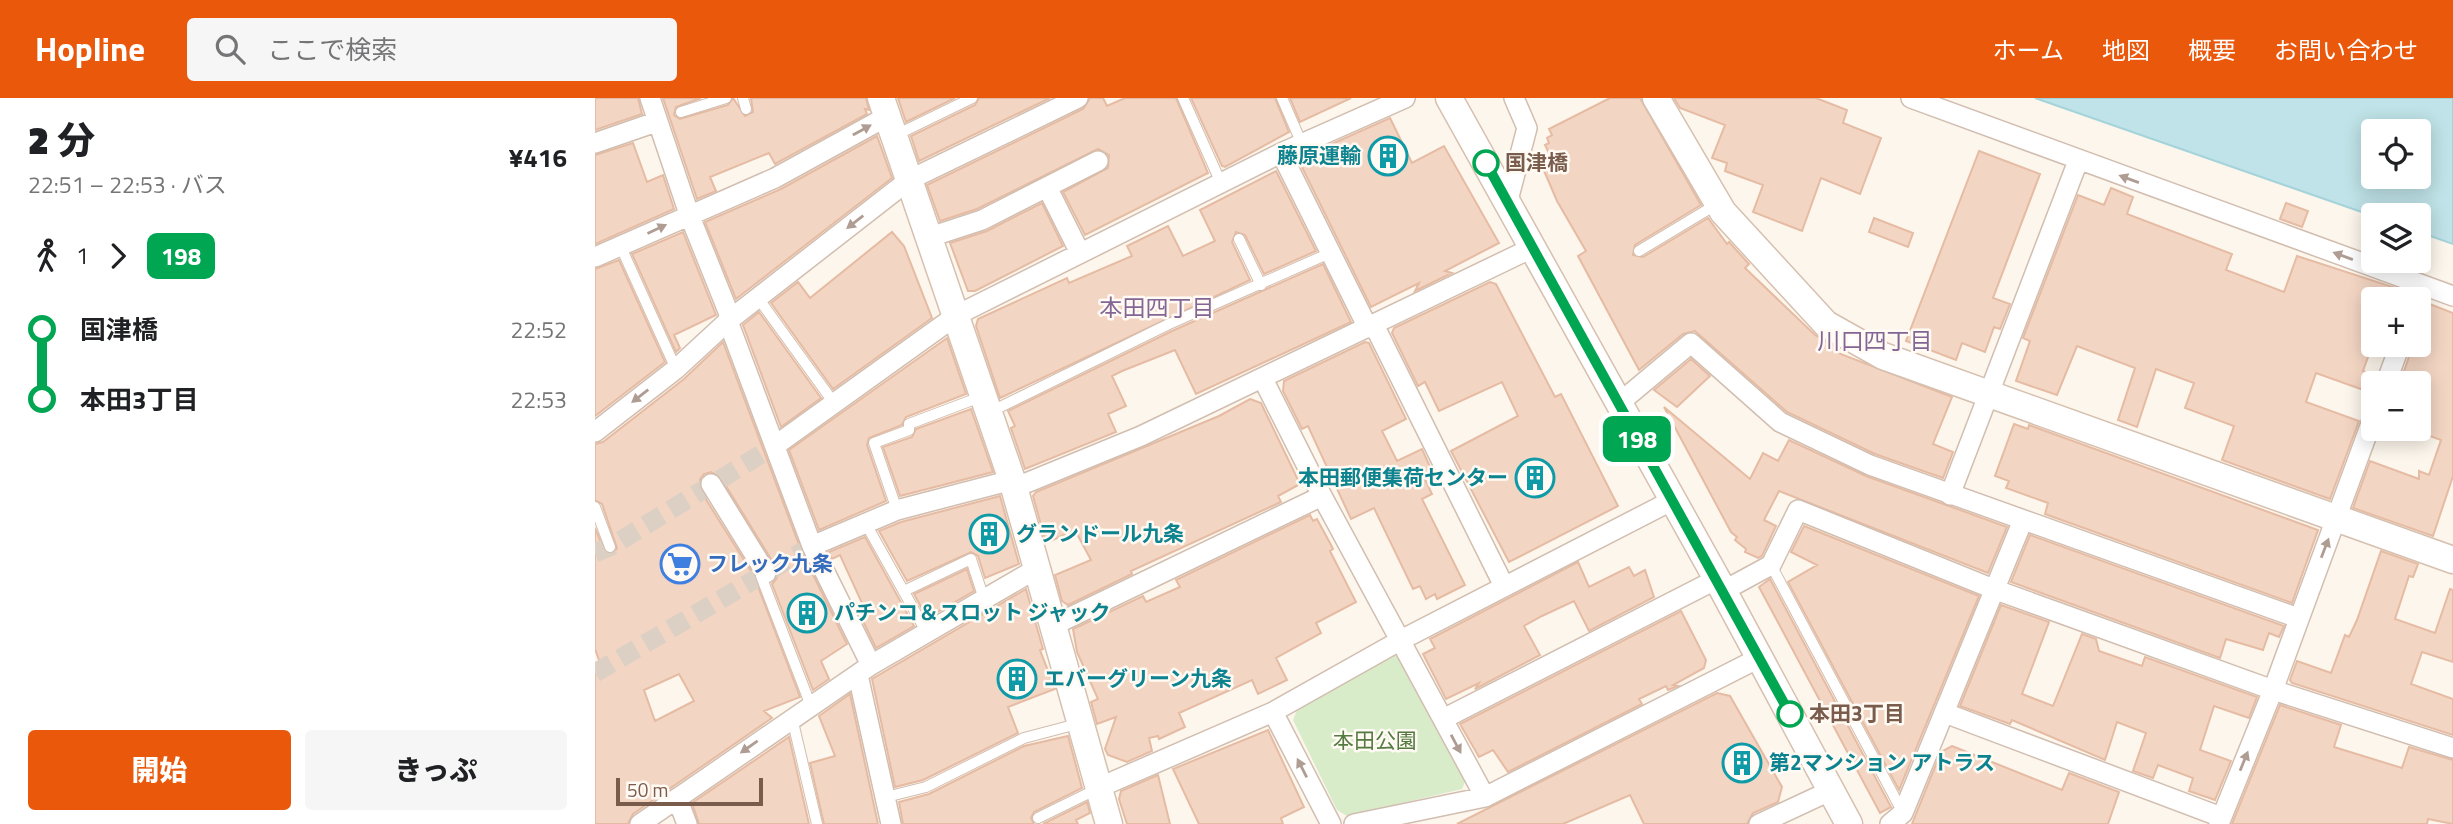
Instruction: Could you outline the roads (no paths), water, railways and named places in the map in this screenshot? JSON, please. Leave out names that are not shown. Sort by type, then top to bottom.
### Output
[{"type":"street","points":[[650,98],[689,214],[729,314],[728,321],[812,546],[865,670],[891,824]]},
{"type":"street","points":[[595,432],[675,369],[728,321],[909,180],[1078,98]]},
{"type":"street","points":[[776,446],[957,314],[1281,153],[1405,98]]},
{"type":"street","points":[[1449,98],[1720,585],[1849,824]]},
{"type":"street","points":[[1507,204],[1527,128],[1514,98]]},
{"type":"street","points":[[1656,98],[1718,203],[1826,324],[1883,356],[2453,560]]},
{"type":"street","points":[[1911,98],[2406,287]]},
{"type":"street","points":[[595,257],[775,178],[886,117],[957,314],[1013,484],[1108,824]]},
{"type":"street","points":[[595,143],[656,122]]},
{"type":"street","points":[[1281,153],[1330,253],[1504,586]]},
{"type":"street","points":[[930,237],[982,220],[1098,161]]},
{"type":"street","points":[[1950,495],[2078,161]]},
{"type":"street","points":[[1047,187],[1080,253]]},
{"type":"street","points":[[812,546],[897,510],[1013,484],[1141,436],[1532,248]]},
{"type":"street","points":[[2431,293],[2453,296]]},
{"type":"street","points":[[1618,404],[1691,343],[1780,422],[1870,465],[2298,618]]},
{"type":"street","points":[[1263,379],[1322,496],[1485,797]]},
{"type":"street","points":[[1945,713],[2220,820],[2273,690],[2365,441]]},
{"type":"street","points":[[711,484],[764,574]]},
{"type":"street","points":[[1054,625],[1322,496]]},
{"type":"street","points":[[1098,788],[1273,712],[1401,640],[1671,501]]},
{"type":"street","points":[[1443,719],[1720,585],[1772,565],[1798,510],[1996,590],[2273,690],[2453,748]]},
{"type":"street","points":[[1896,819],[1945,713],[2023,520]]},
{"type":"street","points":[[640,824],[792,717],[865,670],[1036,569]]},
{"type":"street","points":[[1354,824],[1485,797],[1759,658]]},
{"type":"street","points":[[1273,712],[1331,824]]},
{"type":"street","points":[[1759,824],[1832,790]]},
{"type":"street","points":[[677,798],[687,824]]},
{"type":"lane","points":[[681,113],[726,98]]},
{"type":"lane","points":[[886,117],[972,98]]},
{"type":"lane","points":[[1183,98],[1221,183]]},
{"type":"lane","points":[[1282,98],[1302,144]]},
{"type":"lane","points":[[1639,251],[1718,203]]},
{"type":"lane","points":[[1239,239],[1261,285]]},
{"type":"lane","points":[[620,245],[675,369]]},
{"type":"lane","points":[[897,510],[874,443],[909,430],[909,424],[986,404],[1330,253]]},
{"type":"lane","points":[[758,298],[834,404]]},
{"type":"lane","points":[[595,507],[610,547]]},
{"type":"lane","points":[[866,524],[927,634]]},
{"type":"lane","points":[[904,592],[971,559],[983,599]]},
{"type":"lane","points":[[1772,565],[1896,819]]},
{"type":"lane","points":[[764,574],[811,706]]},
{"type":"lane","points":[[792,717],[817,824]]},
{"type":"lane","points":[[886,797],[926,787],[1024,737],[1081,723]]},
{"type":"lane","points":[[1038,818],[1098,788]]},
{"type":"water","points":[[2035,98],[2453,98],[2453,244],[2431,236],[2431,203],[2361,203],[2361,212]]},
{"type":"tunnel","points":[[595,553],[610,547],[776,445]]},
{"type":"tunnel","points":[[595,673],[812,546]]},
{"type":"place","name":"藤原運輸","points":[[1388,156]]},
{"type":"place","name":"国津橋","points":[[1486,163]]},
{"type":"place","name":"本田郵便集荷センター","points":[[1535,478]]},
{"type":"place","name":"グランドール九条","points":[[989,534]]},
{"type":"place","name":"フレック九条","points":[[680,564]]},
{"type":"place","name":"パチンコ＆スロット ジャック","points":[[807,613]]},
{"type":"place","name":"エバーグリーン九条","points":[[1017,679]]},
{"type":"place","name":"本田3丁目","points":[[1790,714]]},
{"type":"place","name":"第2マンション アトラス","points":[[1742,763]]},
{"type":"district","name":"本田四丁目","points":[[1157,308]]},
{"type":"district","name":"川口四丁目","points":[[1875,341]]},
{"type":"park label","name":"本田公園","points":[[1375,741]]}]
